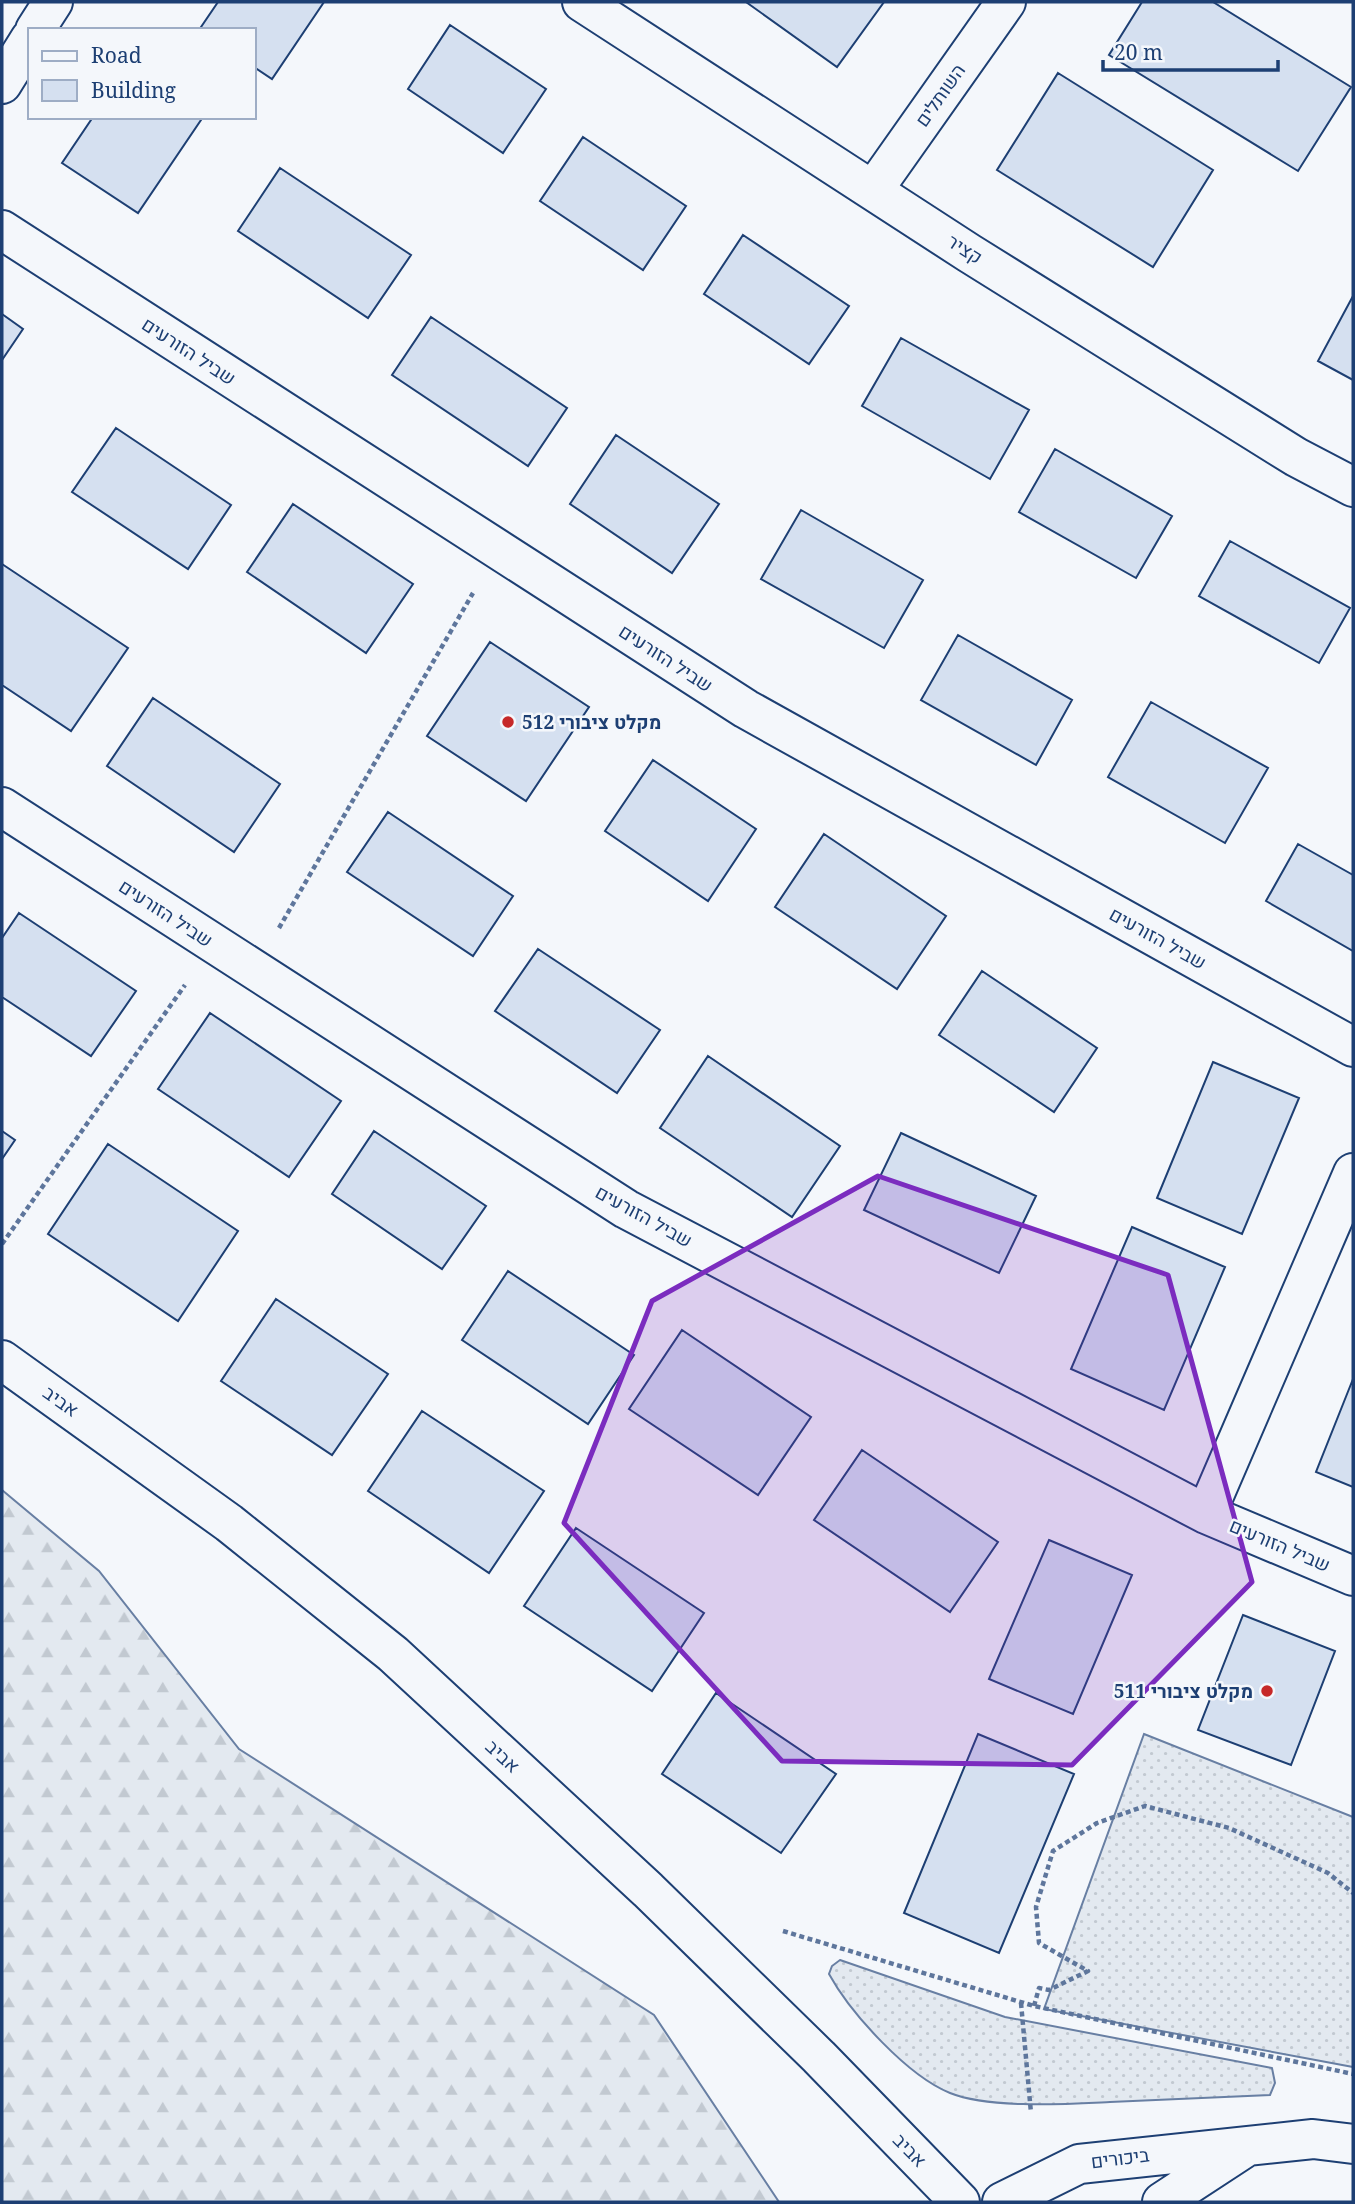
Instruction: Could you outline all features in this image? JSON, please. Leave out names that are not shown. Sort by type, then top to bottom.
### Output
[{"type":"street","points":[[36,28],[53,2]]},
{"type":"street","name":"קציר","points":[[582,2],[969,253],[1272,442],[1353,487]]},
{"type":"street","name":"השותלים","points":[[874,189],[1006,2]]},
{"type":"street","points":[[2,84],[28,42]]},
{"type":"street","name":"שביל הזורעים","points":[[2,230],[746,709],[1353,1046]]},
{"type":"street","name":"שביל הזורעים","points":[[2,807],[626,1209],[1206,1514],[1353,1576]]},
{"type":"street","name":"שביל הזורעים","points":[[1206,1514],[1353,1173]]},
{"type":"street","name":"אביב","points":[[2,1360],[229,1523],[393,1654],[657,1899],[819,2057],[960,2202]]},
{"type":"street","name":"ביכורים","points":[[1002,2202],[1079,2164],[1313,2139],[1353,2144]]},
{"type":"street","name":"ביכורים","points":[[1162,2202],[1248,2146]]},
{"type":"path","points":[[254,970],[498,550]]},
{"type":"path","points":[[2,1244],[214,944]]},
{"type":"path","points":[[1034,2007],[1039,1988],[1049,1990],[1088,1970],[1039,1943],[1035,1906],[1053,1851],[1097,1823],[1145,1806],[1229,1828],[1328,1872],[1353,1893]]},
{"type":"path","points":[[783,1931],[1034,2007],[1353,2074]]},
{"type":"path","points":[[1021,2003],[1031,2113]]},
{"type":"highlighted area","points":[[878,1176],[1168,1275],[1252,1582],[1072,1765],[782,1761],[564,1523],[652,1301]]},
{"type":"green space","points":[[2,1490],[99,1571],[239,1749],[654,2015],[779,2202],[2,2202]]},
{"type":"green space","points":[[1144,1734],[1353,1817],[1353,2067],[1044,2009]]},
{"type":"green space","points":[[840,1960],[1005,2017],[1272,2068],[1275,2083],[1270,2095],[1051,2104],[1007,2103],[967,2098],[950,2093],[916,2073],[866,2025],[829,1974],[832,1966]]},
{"type":"building","points":[[218,2],[324,2],[272,79],[256,68],[256,28],[200,28]]},
{"type":"building","points":[[746,2],[884,2],[837,67]]},
{"type":"building","points":[[1142,2],[1213,2],[1351,87],[1298,171],[1109,55]]},
{"type":"building","points":[[450,25],[546,89],[503,153],[408,89]]},
{"type":"building","points":[[1058,73],[1213,170],[1153,267],[997,170]]},
{"type":"building","points":[[92,119],[202,119],[138,213],[62,163]]},
{"type":"building","points":[[583,137],[686,206],[643,270],[540,201]]},
{"type":"building","points":[[280,168],[411,255],[368,318],[238,231]]},
{"type":"building","points":[[743,235],[849,306],[809,364],[704,294]]},
{"type":"building","points":[[1353,296],[1353,380],[1318,361]]},
{"type":"building","points":[[2,314],[23,329],[2,360]]},
{"type":"building","points":[[431,317],[567,408],[528,466],[392,375]]},
{"type":"building","points":[[901,338],[1029,410],[990,479],[862,406]]},
{"type":"building","points":[[116,428],[231,505],[188,569],[72,492]]},
{"type":"building","points":[[616,435],[719,504],[672,573],[570,504]]},
{"type":"building","points":[[1055,449],[1172,516],[1136,578],[1019,512]]},
{"type":"building","points":[[293,504],[413,584],[366,653],[247,572]]},
{"type":"building","points":[[801,510],[923,580],[884,648],[761,579]]},
{"type":"building","points":[[1230,541],[1350,608],[1319,663],[1199,596]]},
{"type":"building","points":[[2,564],[128,648],[71,731],[2,685]]},
{"type":"building","points":[[958,635],[1072,700],[1036,765],[921,700]]},
{"type":"building","name":"מקלט ציבורי 512","points":[[490,642],[589,707],[526,801],[427,736]]},
{"type":"building","points":[[153,698],[280,784],[234,852],[107,766]]},
{"type":"building","points":[[1151,702],[1268,768],[1225,843],[1108,777]]},
{"type":"building","points":[[653,760],[756,829],[708,901],[605,831]]},
{"type":"building","points":[[388,812],[513,896],[473,956],[347,872]]},
{"type":"building","points":[[824,834],[946,916],[897,989],[775,907]]},
{"type":"building","points":[[1298,844],[1353,875],[1353,951],[1266,901]]},
{"type":"building","points":[[19,913],[136,991],[91,1056],[2,997],[2,938]]},
{"type":"building","points":[[538,949],[660,1030],[617,1093],[495,1011]]},
{"type":"building","points":[[982,971],[1097,1048],[1054,1112],[939,1035]]},
{"type":"building","points":[[210,1013],[341,1101],[289,1177],[158,1089]]},
{"type":"building","points":[[708,1056],[840,1146],[792,1217],[660,1128]]},
{"type":"building","points":[[1213,1062],[1299,1098],[1242,1234],[1157,1198]]},
{"type":"building","points":[[2,1131],[15,1140],[2,1159]]},
{"type":"building","points":[[374,1131],[486,1206],[442,1269],[332,1194]]},
{"type":"building","points":[[901,1133],[1036,1196],[999,1273],[864,1210]]},
{"type":"building","points":[[108,1144],[238,1231],[178,1321],[48,1234]]},
{"type":"building","points":[[1132,1227],[1225,1267],[1164,1410],[1071,1369]]},
{"type":"building","points":[[508,1271],[634,1355],[588,1424],[462,1340]]},
{"type":"building","points":[[276,1299],[388,1374],[332,1455],[221,1381]]},
{"type":"building","points":[[682,1330],[811,1417],[758,1495],[629,1409]]},
{"type":"building","points":[[1353,1379],[1353,1487],[1316,1472]]},
{"type":"building","points":[[422,1411],[544,1491],[489,1573],[368,1491]]},
{"type":"building","points":[[862,1450],[998,1542],[950,1612],[814,1520]]},
{"type":"building","points":[[576,1528],[704,1613],[652,1691],[524,1606]]},
{"type":"building","points":[[1049,1540],[1132,1575],[1073,1714],[989,1679]]},
{"type":"building","name":"מקלט ציבורי 511","points":[[1243,1615],[1335,1651],[1291,1765],[1198,1730]]},
{"type":"building","points":[[716,1693],[836,1774],[781,1853],[662,1774]]},
{"type":"building","points":[[978,1734],[1074,1774],[999,1953],[904,1913]]},
{"type":"place","name":"מקלט ציבורי 512","points":[[508,722]]},
{"type":"place","name":"מקלט ציבורי 511","points":[[1267,1691]]}]
